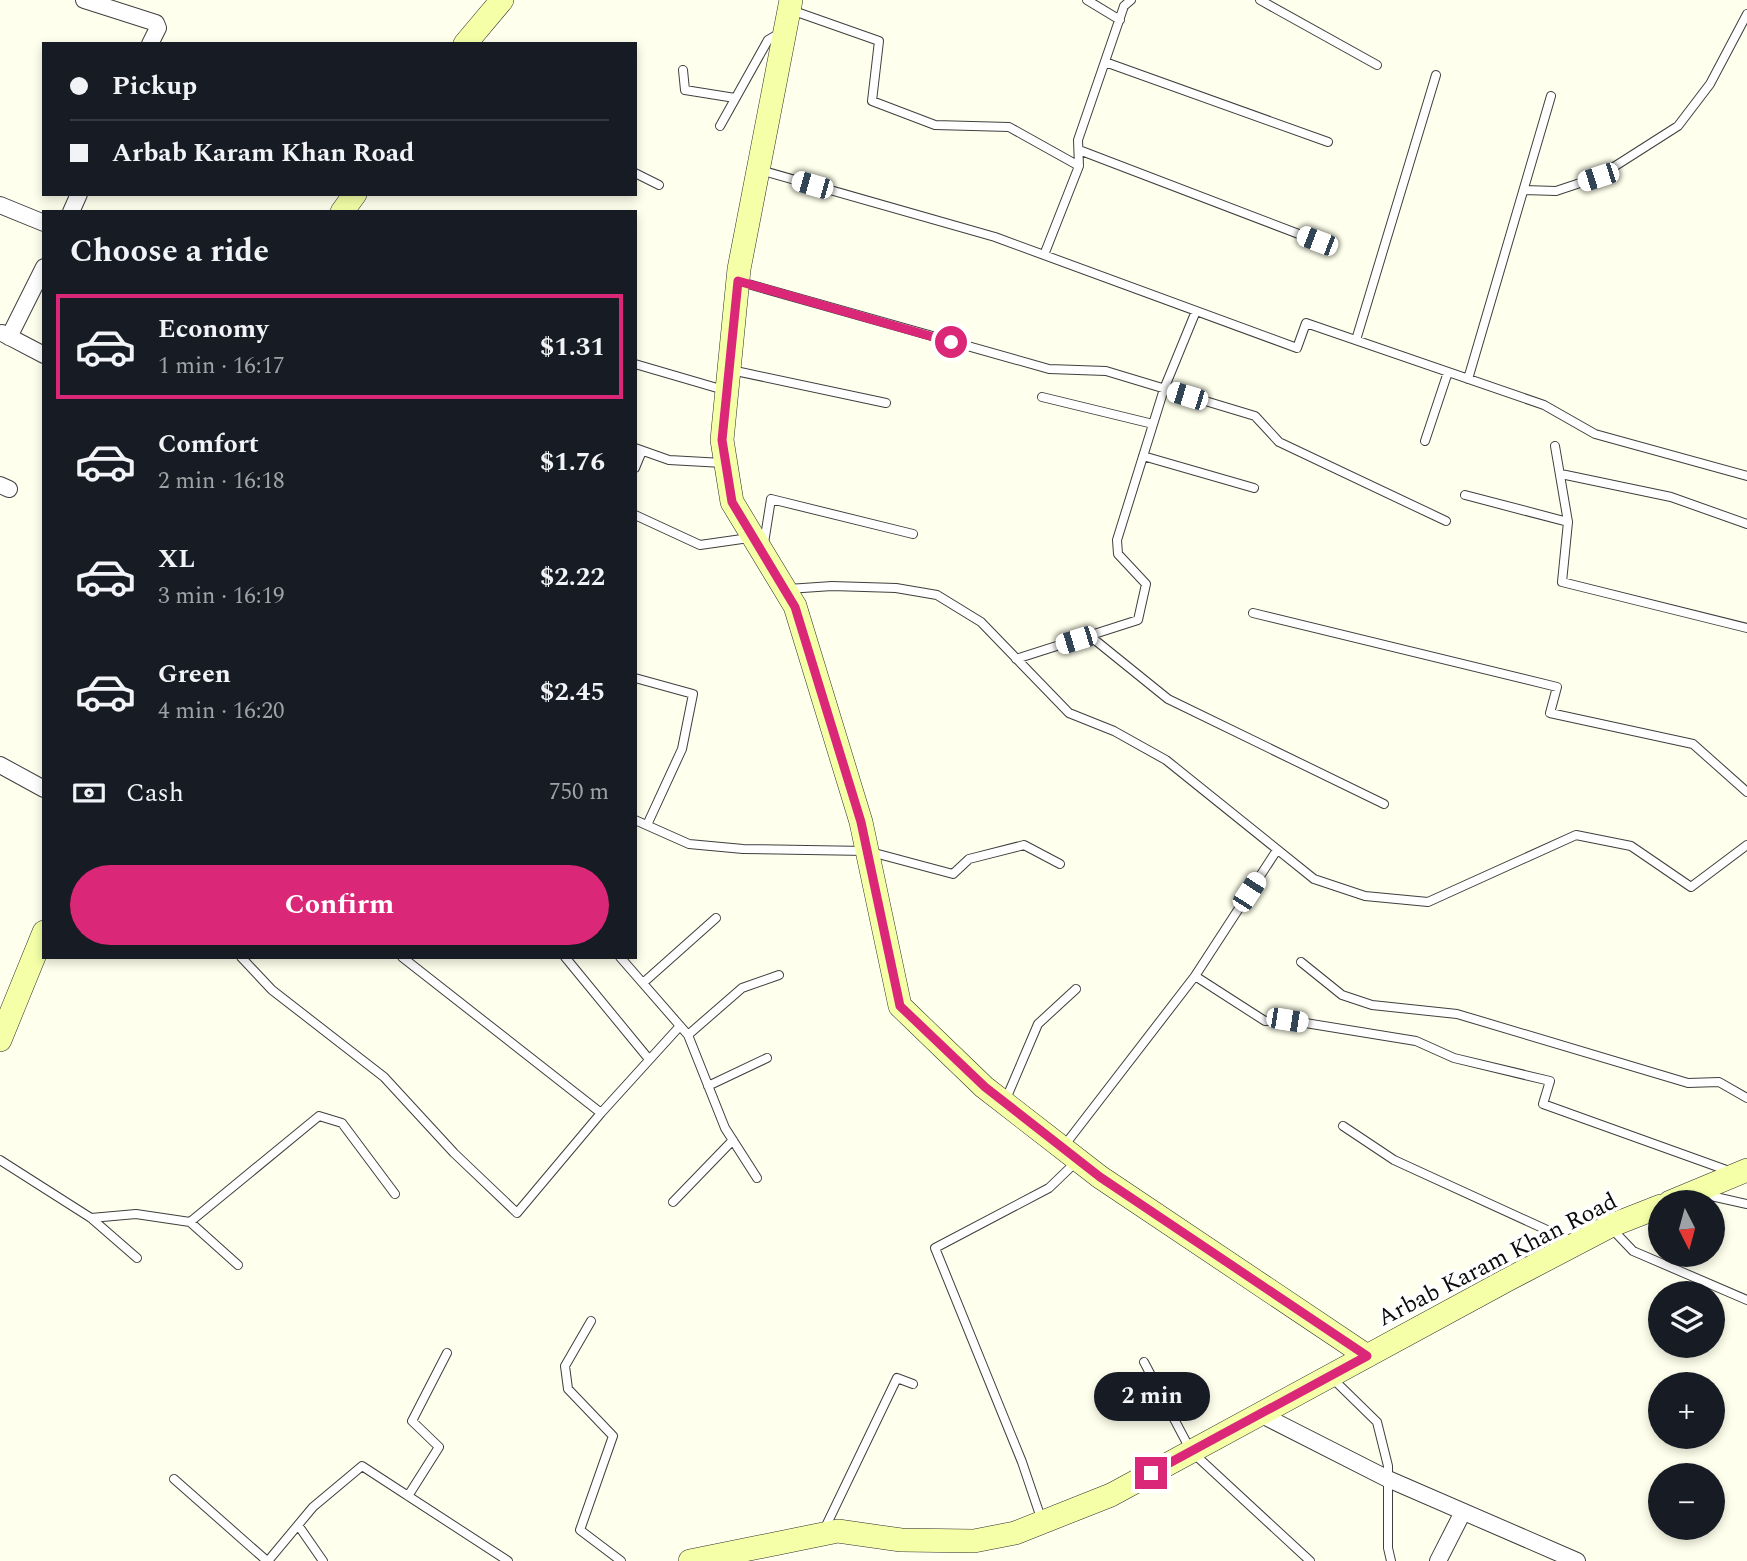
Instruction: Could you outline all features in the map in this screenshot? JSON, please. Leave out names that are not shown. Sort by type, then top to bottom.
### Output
[{"type":"street","points":[[85,0],[158,24],[151,42]]},
{"type":"street","points":[[467,42],[502,0]]},
{"type":"street","points":[[789,13],[738,281],[722,440],[732,502],[795,607],[867,851],[900,1006],[1004,1102],[1070,1154],[1367,1356]]},
{"type":"street","points":[[0,205],[42,222]]},
{"type":"street","points":[[42,270],[5,334],[42,354]]},
{"type":"street","points":[[0,765],[42,788]]},
{"type":"street","points":[[0,1040],[42,937]]},
{"type":"street","points":[[1699,1190],[1743,1172]]},
{"type":"street","name":"Arbab Karam Khan Road","points":[[690,1561],[838,1531],[901,1540],[974,1541],[1015,1533],[1111,1495],[1610,1226],[1648,1211]]},
{"type":"street","points":[[1260,1414],[1388,1479],[1577,1561]]},
{"type":"street","points":[[1438,1561],[1463,1512]]},
{"type":"lane","points":[[1087,0],[1120,20]]},
{"type":"lane","points":[[1044,255],[1079,166],[1079,140],[1120,20],[1130,0]]},
{"type":"lane","points":[[1261,0],[1377,65]]},
{"type":"lane","points":[[720,126],[768,40],[789,13],[879,41],[872,102],[935,125],[1010,127],[1079,166]]},
{"type":"lane","points":[[1524,190],[1556,191],[1598,177],[1678,126],[1710,85],[1747,14]]},
{"type":"lane","points":[[1105,62],[1328,142]]},
{"type":"lane","points":[[683,70],[685,90],[735,99]]},
{"type":"lane","points":[[1356,340],[1437,75]]},
{"type":"lane","points":[[1468,379],[1551,96]]},
{"type":"lane","points":[[1079,150],[1317,241]]},
{"type":"lane","points":[[760,170],[995,237],[1297,348],[1306,323],[1544,405],[1595,434],[1747,477]]},
{"type":"lane","points":[[637,174],[659,185]]},
{"type":"lane","points":[[738,281],[1049,369],[1106,371],[1255,416],[1279,442],[1446,521]]},
{"type":"lane","points":[[1016,659],[1138,620],[1146,584],[1118,554],[1117,540],[1164,389],[1196,311]]},
{"type":"lane","points":[[637,364],[886,403]]},
{"type":"lane","points":[[1424,442],[1448,372]]},
{"type":"lane","points":[[1042,397],[1153,425]]},
{"type":"lane","points":[[1555,446],[1569,522],[1562,582],[1747,628]]},
{"type":"lane","points":[[639,449],[669,460],[726,463]]},
{"type":"lane","points":[[1143,456],[1254,488]]},
{"type":"lane","points":[[1561,474],[1671,497],[1747,524]]},
{"type":"lane","points":[[1465,495],[1569,522]]},
{"type":"lane","points":[[637,516],[700,545],[759,543],[772,499],[913,534]]},
{"type":"lane","points":[[785,589],[832,586],[896,589],[937,595],[981,622],[1069,713],[1114,731],[1166,760],[1314,880],[1365,896],[1428,902],[1576,835],[1631,846],[1691,887],[1747,845]]},
{"type":"lane","points":[[1254,613],[1557,687],[1550,713],[1693,744],[1747,792]]},
{"type":"lane","points":[[1090,636],[1168,699],[1384,804]]},
{"type":"lane","points":[[637,679],[693,694],[682,749],[647,825]]},
{"type":"lane","points":[[637,821],[689,844],[743,849],[867,851],[953,874],[969,859],[1024,845],[1060,863]]},
{"type":"lane","points":[[1043,1522],[1023,1462],[935,1248],[1049,1188],[1195,976],[1277,850]]},
{"type":"lane","points":[[643,983],[716,918]]},
{"type":"lane","points":[[244,959],[272,989],[384,1077],[454,1153],[517,1213],[648,1058],[680,1026]]},
{"type":"lane","points":[[405,959],[601,1113]]},
{"type":"lane","points":[[567,959],[648,1058]]},
{"type":"lane","points":[[622,959],[688,1035],[733,1140],[757,1178]]},
{"type":"lane","points":[[1301,962],[1342,995],[1362,1002],[1457,1014],[1688,1083],[1719,1082],[1747,1098]]},
{"type":"lane","points":[[688,1035],[742,988],[779,975]]},
{"type":"lane","points":[[1195,976],[1265,1021],[1287,1020],[1416,1041],[1454,1058],[1550,1082],[1544,1104],[1743,1172]]},
{"type":"lane","points":[[1004,1102],[1038,1024],[1076,989]]},
{"type":"lane","points":[[708,1086],[767,1058]]},
{"type":"lane","points":[[190,1222],[319,1116],[342,1123],[395,1194]]},
{"type":"lane","points":[[1343,1126],[1394,1160],[1577,1244]]},
{"type":"lane","points":[[673,1202],[733,1140]]},
{"type":"lane","points":[[0,1160],[91,1218],[137,1258]]},
{"type":"lane","points":[[1726,1200],[1747,1205]]},
{"type":"lane","points":[[91,1218],[136,1214],[190,1222],[238,1265]]},
{"type":"lane","points":[[1610,1226],[1633,1251],[1747,1300]]},
{"type":"lane","points":[[591,1321],[565,1366],[568,1389],[614,1436],[580,1530],[621,1561]]},
{"type":"lane","points":[[408,1496],[439,1447],[412,1421],[447,1353]]},
{"type":"lane","points":[[1144,1362],[1191,1451],[1310,1561]]},
{"type":"lane","points":[[1330,1376],[1377,1422],[1388,1466],[1388,1548],[1391,1561]]},
{"type":"lane","points":[[822,1534],[897,1378],[913,1384]]},
{"type":"lane","points":[[174,1479],[268,1561],[313,1507],[362,1465],[508,1561]]},
{"type":"lane","points":[[298,1525],[323,1561]]},
{"type":"route","points":[[951,342],[738,281],[722,440],[732,502],[752,531],[795,607],[861,822],[900,1006],[985,1087],[1100,1177],[1367,1356],[1151,1473]]}]
